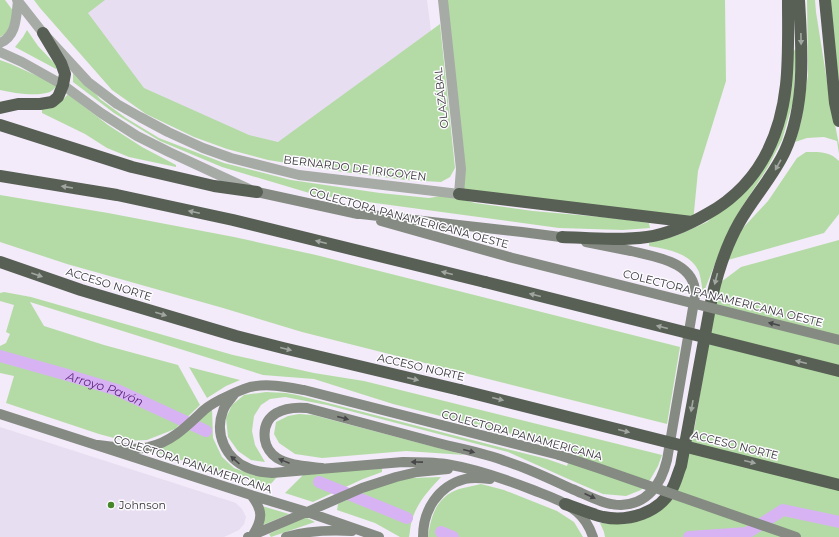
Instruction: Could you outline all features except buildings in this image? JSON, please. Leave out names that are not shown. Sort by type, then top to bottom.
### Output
[{"type":"highway","points":[[562,237],[630,239],[666,233],[693,222],[713,211],[742,189],[759,167],[770,146],[780,120],[788,65],[788,0]]},
{"type":"highway","points":[[565,504],[603,517],[630,517],[647,512],[659,505],[674,485],[681,466],[710,305],[718,270],[740,222],[779,163],[794,127],[798,107],[801,62],[800,0]]},
{"type":"highway","points":[[825,0],[835,103],[839,121]]},
{"type":"highway","points":[[0,108],[18,104],[40,104],[52,102],[58,97],[63,85],[65,74],[61,63],[43,33]]},
{"type":"highway","points":[[0,125],[132,167],[214,186],[257,192]]},
{"type":"highway","points":[[0,176],[117,195],[219,217],[485,282],[839,372]]},
{"type":"highway","points":[[460,194],[693,222]]},
{"type":"highway","name":"ACCESO NORTE","points":[[0,262],[88,292],[236,336],[460,390],[839,485]]},
{"type":"main road","name":"COLECTORA PANAMERICANA OESTE","points":[[257,192],[352,212],[509,257],[839,340]]},
{"type":"main road","points":[[322,468],[289,463],[277,458],[273,454],[267,446],[265,433],[267,423],[272,416],[287,409],[298,407],[307,408],[503,460],[601,501],[613,504],[625,504],[641,500],[657,485],[667,460],[695,296],[694,286],[690,277],[684,270],[674,263],[641,254],[562,237],[352,212]]},
{"type":"main road","name":"COLECTORA PANAMERICANA","points":[[98,445],[130,449],[149,448],[166,441],[183,430],[218,400],[250,387],[276,386],[294,388],[559,455],[796,537]]},
{"type":"main road","points":[[235,393],[223,410],[220,421],[221,438],[226,450],[235,461],[249,469],[272,473],[403,462],[434,463],[463,468],[486,473],[510,481],[565,504],[577,512],[592,533]]},
{"type":"main road","name":"COLECTORA PANAMERICANA","points":[[0,414],[307,512],[376,536]]},
{"type":"main road","points":[[251,536],[362,488],[396,477],[417,472],[463,468]]},
{"type":"main road","points":[[423,537],[424,523],[428,510],[434,499],[446,487],[466,479],[473,478],[510,481]]},
{"type":"main road","points":[[251,495],[258,504],[260,514],[259,524],[251,536]]},
{"type":"main road","points":[[286,537],[333,530],[352,531],[376,536]]},
{"type":"street","name":"OLAZÁBAL","points":[[443,0],[461,169],[460,194]]},
{"type":"street","name":"BERNARDO DE IRIGOYEN","points":[[17,1],[43,33],[88,82],[117,104],[168,132],[203,148],[230,158],[299,175],[460,194]]},
{"type":"street","points":[[0,44],[7,39],[14,28],[16,22],[17,1]]},
{"type":"street","name":"COLECTORA PANAMERICANA OESTE","points":[[0,52],[22,62],[63,85],[101,114],[137,136],[257,192]]},
{"type":"shaded area","points":[[70,0],[427,0],[446,146],[254,144],[135,90]]},
{"type":"shaded area","points":[[0,427],[236,503],[242,509],[246,517],[244,524],[239,530],[224,537],[0,537]]},
{"type":"green space","points":[[0,0],[5,0],[14,12],[7,33],[0,37]]},
{"type":"green space","points":[[34,0],[105,0],[88,13],[144,88],[249,135],[278,142],[440,24],[455,168],[450,177],[441,182],[406,180],[268,160],[227,149],[194,137],[146,114],[112,90]]},
{"type":"green space","points":[[443,0],[725,0],[726,81],[698,171],[693,222],[459,194]]},
{"type":"green space","points":[[807,0],[815,0],[829,94],[839,145],[839,154],[837,141],[824,137],[807,138],[795,142],[801,122],[808,75]]},
{"type":"green space","points":[[825,0],[839,0],[839,121]]},
{"type":"green space","points":[[27,30],[38,46],[57,66],[56,69],[15,47]]},
{"type":"green space","points":[[797,47],[793,102],[782,140],[768,167],[738,213],[726,236],[703,294],[699,272],[690,260],[678,253],[649,246],[649,243],[678,235],[707,222],[742,193],[761,170],[793,52]]},
{"type":"green space","points":[[0,60],[57,85],[50,92],[38,94],[0,90]]},
{"type":"green space","points":[[73,71],[77,73],[100,99],[126,118],[159,138],[224,163],[291,180],[380,193],[429,198],[446,195],[475,203],[533,211],[613,218],[649,223],[650,228],[623,230],[559,228],[316,195],[222,167],[160,141],[114,113],[73,82]]},
{"type":"green space","points":[[68,94],[108,125],[142,147],[176,165],[176,167],[129,157],[107,148],[85,134],[42,113],[42,108],[61,102]]},
{"type":"green space","points":[[806,152],[820,152],[832,155],[839,161],[839,214],[824,233],[728,260],[741,230],[768,201],[797,158]]},
{"type":"green space","points":[[0,195],[108,213],[234,237],[316,255],[680,347],[667,424],[302,332],[67,264],[0,242]]},
{"type":"green space","points":[[839,240],[839,537],[605,537],[600,523],[611,524],[629,522],[652,514],[669,503],[682,479],[695,425],[717,289],[721,282],[741,267]]},
{"type":"green space","points":[[4,292],[31,297],[233,355],[314,373],[364,381],[662,455],[650,480],[641,490],[626,496],[603,494],[508,452],[327,405],[285,397],[270,399],[261,405],[254,416],[252,431],[255,445],[265,462],[251,460],[238,451],[228,437],[226,418],[232,405],[244,395],[266,392],[297,395],[547,459],[567,466],[572,449],[393,404],[314,379],[263,375],[30,302],[44,326],[104,345],[178,365],[200,405],[175,429],[147,440],[125,441],[99,434],[6,403],[14,376],[0,373],[0,346],[6,343],[10,334],[6,332],[14,305],[0,301],[0,293]]},
{"type":"green space","points":[[189,367],[240,380],[226,386],[207,398]]},
{"type":"green space","points":[[212,408],[213,438],[222,457],[234,468],[253,475],[277,477],[268,487],[155,452],[153,449]]},
{"type":"green space","points":[[299,414],[313,415],[465,455],[406,451],[322,458],[295,454],[279,443],[274,434],[276,422],[288,416]]},
{"type":"green space","points":[[382,467],[382,472],[313,502],[285,493],[303,475]]},
{"type":"green space","points":[[441,477],[419,504],[413,517],[409,537],[400,537],[375,523],[337,510],[338,504],[378,486],[410,478]]},
{"type":"green space","points":[[481,484],[504,490],[557,511],[574,522],[583,537],[428,537],[433,515],[440,502],[445,497],[451,492],[459,489]]},
{"type":"green space","points":[[262,506],[289,514],[263,525],[265,516]]},
{"type":"green space","points":[[305,517],[315,522],[271,537],[269,534]]},
{"type":"waterway","name":"Arroyo Pavón","points":[[0,356],[117,390],[206,431]]},
{"type":"waterway","name":"Arroyo Pavón","points":[[319,482],[407,518]]},
{"type":"waterway","name":"Arroyo Pavón","points":[[689,537],[747,533],[783,510],[839,522]]},
{"type":"waterway","name":"Arroyo Pavón","points":[[441,532],[453,537]]},
{"type":"place","name":"Johnson","points":[[111,505]]}]
